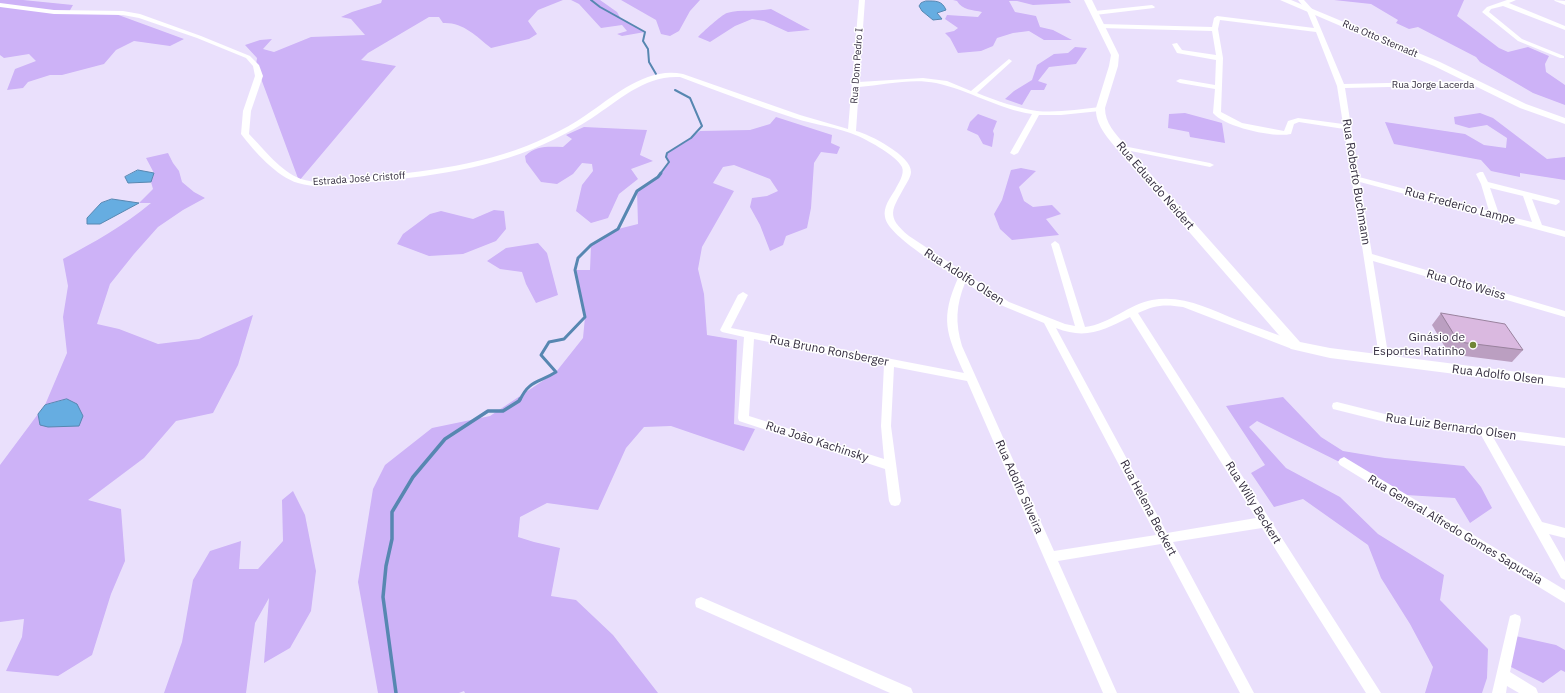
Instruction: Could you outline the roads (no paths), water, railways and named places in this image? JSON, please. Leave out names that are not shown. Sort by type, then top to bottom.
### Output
[{"type":"main road","points":[[1088,0],[1113,51],[1115,59],[1100,109]]},
{"type":"main road","name":"Rua Otto Sternadt","points":[[1284,0],[1419,56],[1475,83]]},
{"type":"main road","name":"Rua Jorge Lacerda","points":[[1475,83],[1531,110],[1565,121]]},
{"type":"main road","name":"Rua Eduardo Neidert","points":[[1100,109],[1103,122],[1121,147],[1296,346]]},
{"type":"main road","name":"Rua Adolfo Olsen","points":[[1296,346],[1324,352],[1565,383]]},
{"type":"street","name":"Rua Dom Pedro I","points":[[852,132],[862,0]]},
{"type":"street","points":[[1301,0],[1310,10]]},
{"type":"street","points":[[1513,0],[1489,8],[1485,12],[1520,40],[1564,59]]},
{"type":"street","points":[[1557,0],[1565,3]]},
{"type":"street","points":[[1502,4],[1565,28]]},
{"type":"street","name":"Estrada José Cristoff","points":[[0,5],[54,12],[123,13],[140,16],[199,37],[248,57],[256,65],[259,76],[247,111],[245,134],[283,172],[299,181],[305,182],[317,183],[391,178],[465,166],[511,154],[550,139],[577,125],[644,81],[671,74],[688,78]]},
{"type":"street","points":[[1095,13],[1152,7]]},
{"type":"street","name":"Rua Roberto Buchmann","points":[[1310,10],[1341,86],[1384,360]]},
{"type":"street","points":[[1318,30],[1217,18],[1215,29],[1220,58],[1217,88],[1217,113],[1220,116],[1235,122],[1284,134],[1288,132],[1291,123],[1298,120],[1347,127]]},
{"type":"street","points":[[1101,26],[1215,29]]},
{"type":"street","points":[[1175,44],[1179,52],[1220,58]]},
{"type":"street","points":[[973,93],[1009,61]]},
{"type":"street","name":"Rua Adolfo Olsen","points":[[688,78],[784,113],[852,132],[872,140],[900,159],[906,167],[906,177],[889,208],[889,218],[894,228],[963,278],[1006,304],[1048,322],[1081,331],[1098,330],[1151,303],[1158,301],[1174,301],[1193,306],[1296,346]]},
{"type":"street","points":[[855,85],[932,80],[1014,108],[1037,113],[1059,113],[1100,109]]},
{"type":"street","points":[[1180,81],[1217,88]]},
{"type":"street","name":"Rua Jorge Lacerda","points":[[1341,86],[1475,83]]},
{"type":"street","points":[[1014,153],[1037,113]]},
{"type":"street","points":[[1121,147],[1210,165]]},
{"type":"street","points":[[1480,174],[1485,184],[1495,216]]},
{"type":"street","name":"Rua Frederico Lampe","points":[[1355,178],[1565,234]]},
{"type":"street","points":[[1485,184],[1556,202]]},
{"type":"street","points":[[1527,195],[1538,226]]},
{"type":"street","points":[[1055,244],[1081,331]]},
{"type":"street","name":"Rua Otto Weiss","points":[[1368,256],[1565,314]]},
{"type":"street","name":"Rua Adolfo Silveira","points":[[963,278],[953,302],[950,314],[950,323],[957,346],[1110,693]]},
{"type":"street","name":"Rua Bruno Ronsberger","points":[[743,295],[725,330],[971,378]]},
{"type":"street","name":"Rua Willy Beckert","points":[[1132,312],[1374,693]]},
{"type":"street","name":"Rua Helena Beckert","points":[[1048,322],[1247,693]]},
{"type":"street","name":"Rua João Kachinsky","points":[[749,335],[743,418],[891,466]]},
{"type":"street","points":[[890,363],[886,426],[895,501]]},
{"type":"street","name":"Rua Luiz Bernardo Olsen","points":[[1338,406],[1385,418],[1565,442]]},
{"type":"street","points":[[1484,431],[1565,574]]},
{"type":"street","name":"Rua General Alfredo Gomes Sapucaia","points":[[1344,462],[1565,597]]},
{"type":"street","points":[[1051,557],[1265,522]]},
{"type":"street","points":[[1537,526],[1565,532]]},
{"type":"street","points":[[701,604],[906,693]]},
{"type":"street","points":[[1499,693],[1515,620]]},
{"type":"street","points":[[1502,674],[1531,693]]},
{"type":"water","points":[[926,1],[938,2],[942,4],[946,10],[937,13],[942,19],[933,20],[922,11],[919,6],[921,3]]},
{"type":"water","points":[[138,170],[154,173],[151,182],[128,183],[125,177]]},
{"type":"water","points":[[112,199],[139,203],[100,224],[87,224],[87,218],[101,203]]},
{"type":"water","points":[[67,399],[77,404],[83,416],[79,426],[48,427],[40,425],[38,414],[45,405]]},
{"type":"waterway","points":[[591,0],[600,7],[645,32],[643,41],[648,49],[649,62],[656,74]]},
{"type":"waterway","points":[[660,174],[669,162],[666,157],[667,153],[691,138],[702,126],[690,98],[675,90]]},
{"type":"waterway","points":[[520,400],[531,385],[556,372],[541,355],[549,342],[564,339],[585,317],[575,270],[578,258],[591,245],[618,229],[637,191],[658,177],[661,173]]},
{"type":"waterway","points":[[396,693],[383,597],[386,566],[392,539],[392,512],[413,477],[445,439],[488,411],[503,411],[520,399]]},
{"type":"place","name":"Ginásio de Esportes Ratinho","points":[[1473,345]]}]
